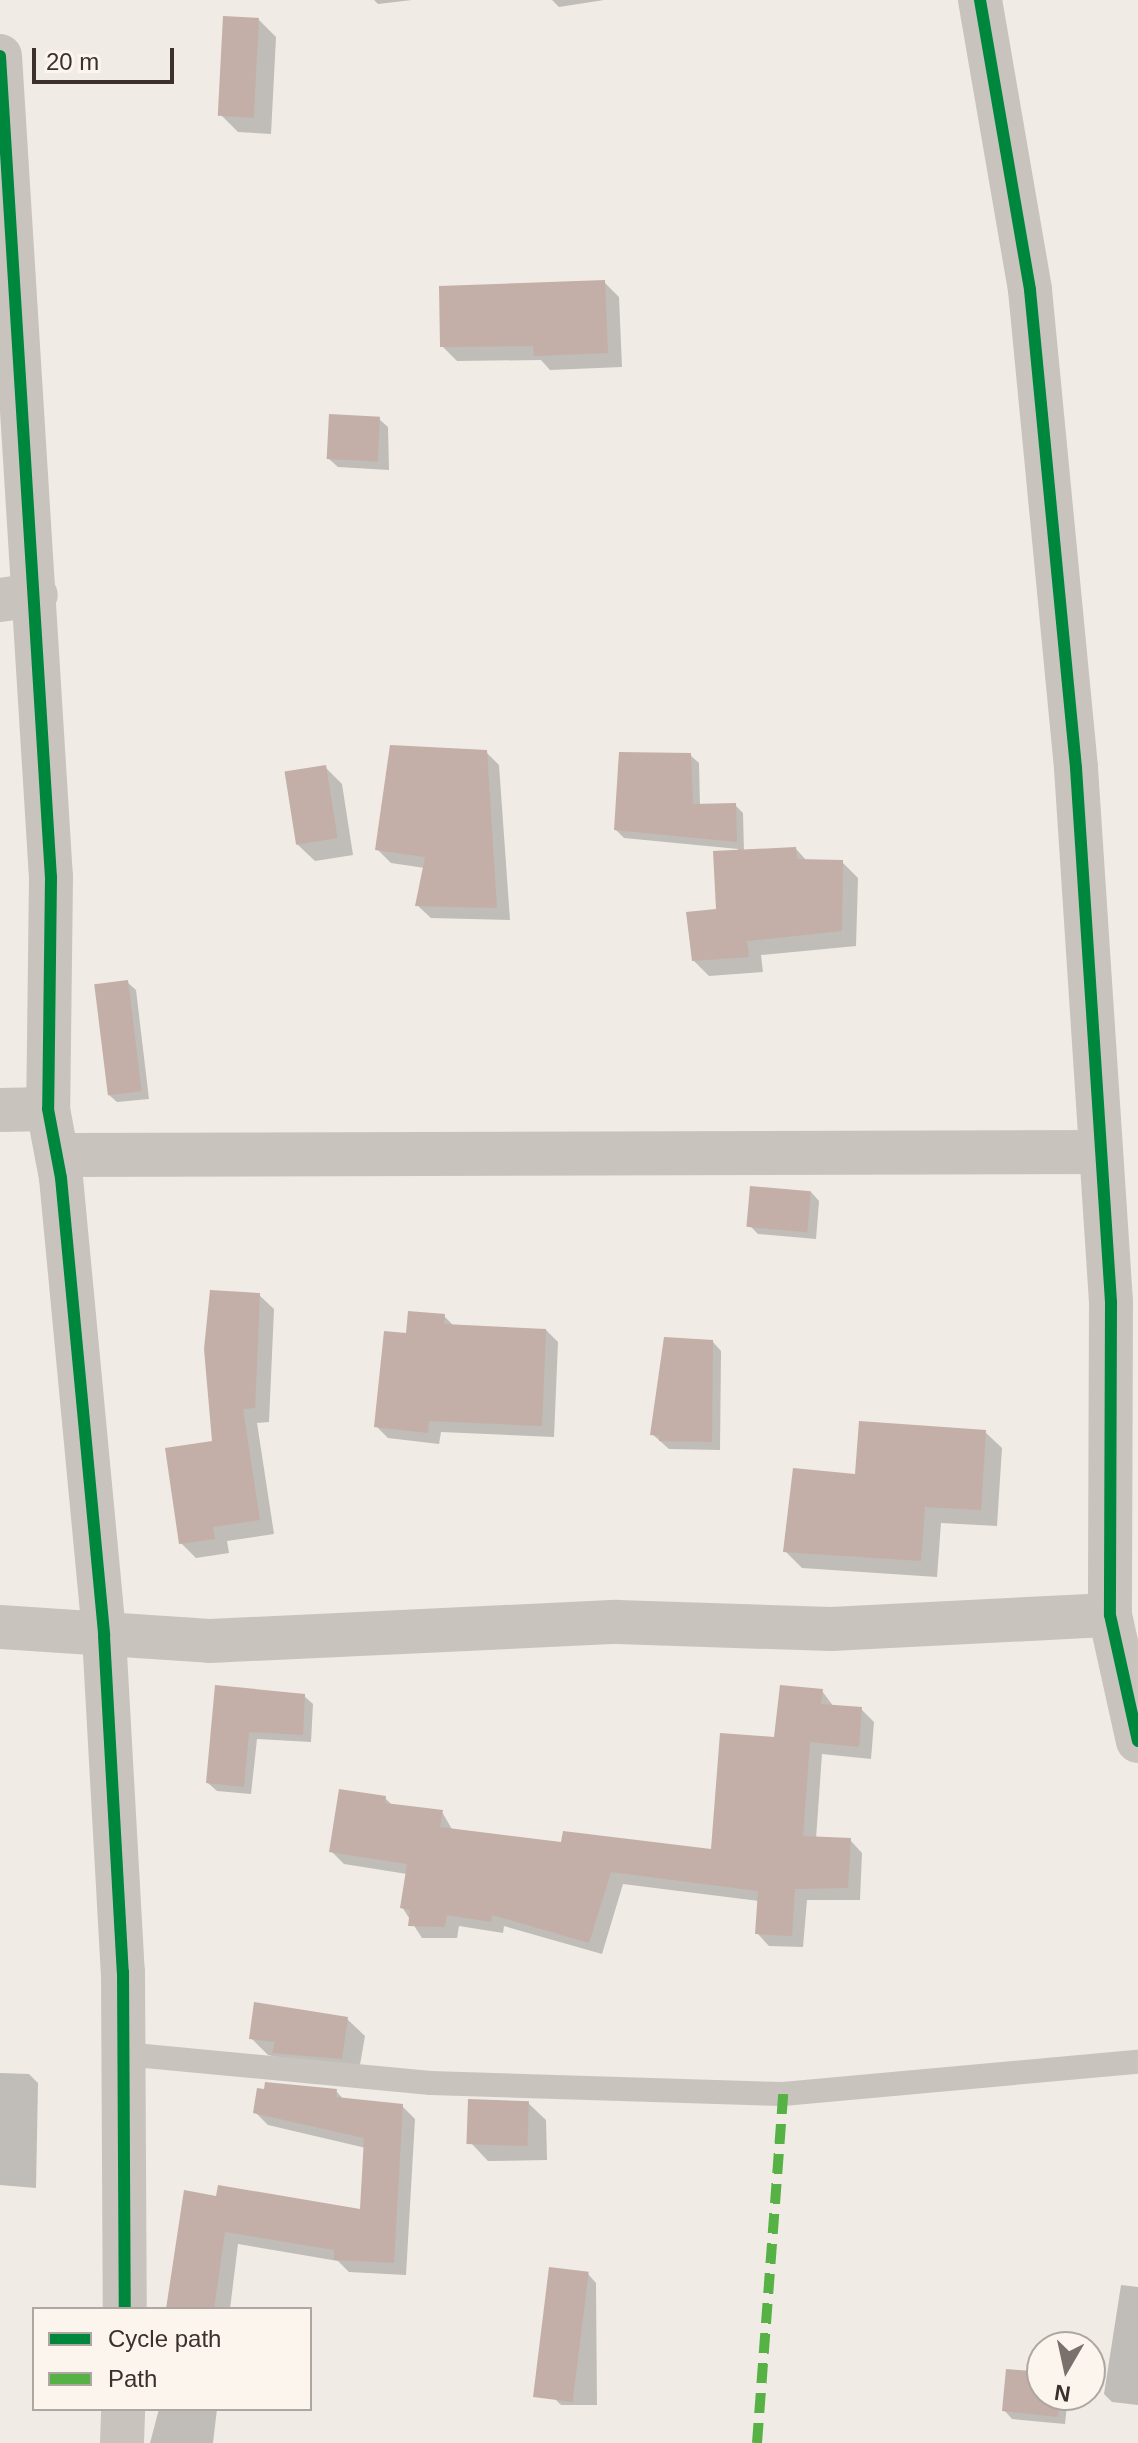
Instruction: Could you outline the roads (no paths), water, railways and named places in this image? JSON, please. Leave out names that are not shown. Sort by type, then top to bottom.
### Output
[{"type":"street","points":[[980,0],[1030,290],[1076,768],[1111,1302],[1110,1615],[1138,1741]]},
{"type":"street","points":[[0,56],[18,598],[51,877],[48,1109],[57,1155],[104,1636],[124,2054],[125,2307]]},
{"type":"street","points":[[0,1110],[48,1109]]},
{"type":"street","points":[[57,1155],[1101,1152]]},
{"type":"street","points":[[0,1627],[210,1641],[617,1622],[831,1629],[1110,1615]]},
{"type":"street","points":[[122,2443],[123,2411]]},
{"type":"lane","points":[[124,2054],[431,2083],[783,2094],[1138,2062]]}]
